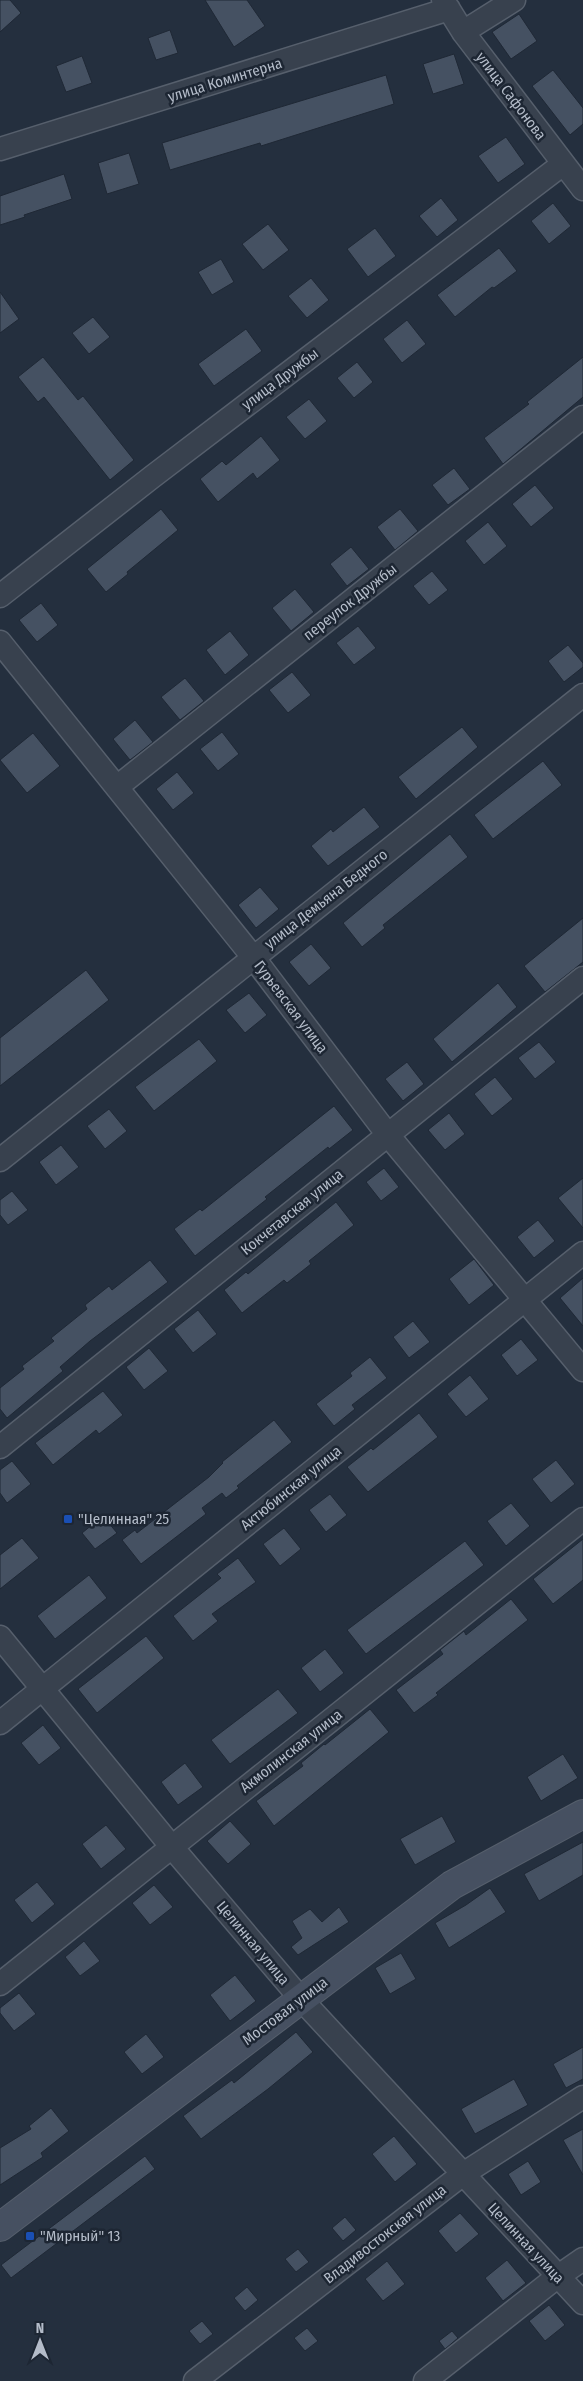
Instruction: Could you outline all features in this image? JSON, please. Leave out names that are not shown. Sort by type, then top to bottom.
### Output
[{"type":"street","points":[[463,32],[514,0]]},
{"type":"street","name":"улица Сафонова","points":[[446,5],[463,32],[583,189]]},
{"type":"street","name":"улица Коминтерна","points":[[0,149],[446,5]]},
{"type":"street","name":"улица Дружбы","points":[[0,596],[152,477],[563,164]]},
{"type":"street","name":"переулок Дружбы","points":[[117,787],[583,417]]},
{"type":"street","name":"Гурьевская улица","points":[[0,642],[253,957],[388,1135],[583,1370]]},
{"type":"street","name":"улица Демьяна Бедного","points":[[0,1160],[583,695]]},
{"type":"street","name":"Кокчетавская улица","points":[[0,1447],[583,978]]},
{"type":"street","name":"Актюбинская улица","points":[[0,1723],[583,1253]]},
{"type":"street","name":"Акмолинская улица","points":[[0,1984],[583,1519]]},
{"type":"street","name":"Целинная улица","points":[[0,1637],[171,1846],[300,1999],[556,2277],[583,2303]]},
{"type":"street","name":"Мостовая улица","points":[[0,2227],[452,1885],[583,1814]]},
{"type":"street","name":"Владивостокская улица","points":[[194,2381],[463,2174],[583,2097]]},
{"type":"street","points":[[425,2381],[556,2277],[583,2259]]},
{"type":"building","points":[[0,0],[10,0],[21,13],[0,32]]},
{"type":"building","points":[[205,0],[247,0],[265,26],[234,47]]},
{"type":"building","points":[[519,14],[537,41],[511,59],[492,32]]},
{"type":"building","points":[[170,30],[178,53],[156,60],[148,38]]},
{"type":"building","points":[[454,54],[464,84],[433,94],[423,64]]},
{"type":"building","points":[[82,56],[92,83],[66,92],[56,66]]},
{"type":"building","points":[[553,70],[583,108],[583,124],[570,135],[532,86]]},
{"type":"building","points":[[386,75],[394,104],[261,146],[260,143],[170,170],[162,143]]},
{"type":"building","points":[[506,137],[525,164],[498,183],[478,156]]},
{"type":"building","points":[[129,153],[139,184],[107,194],[98,163]]},
{"type":"building","points":[[64,174],[72,199],[0,225],[0,196]]},
{"type":"building","points":[[441,198],[458,220],[437,237],[419,216]]},
{"type":"building","points":[[553,203],[571,226],[549,244],[531,221]]},
{"type":"building","points":[[268,224],[289,250],[263,270],[242,244]]},
{"type":"building","points":[[375,228],[396,256],[368,277],[347,249]]},
{"type":"building","points":[[499,248],[517,271],[494,288],[492,287],[455,317],[437,295]]},
{"type":"building","points":[[221,259],[234,282],[212,295],[198,272]]},
{"type":"building","points":[[311,278],[329,300],[307,318],[288,296]]},
{"type":"building","points":[[0,292],[19,319],[0,333]]},
{"type":"building","points":[[93,317],[110,337],[89,354],[72,333]]},
{"type":"building","points":[[407,320],[426,344],[402,363],[383,339]]},
{"type":"building","points":[[246,329],[262,351],[214,386],[198,364]]},
{"type":"building","points":[[43,357],[78,400],[83,396],[134,460],[110,480],[44,397],[38,402],[18,377]]},
{"type":"building","points":[[583,357],[583,397],[503,464],[484,438],[529,404],[527,402]]},
{"type":"building","points":[[357,362],[373,382],[354,398],[337,378]]},
{"type":"building","points":[[309,399],[327,421],[305,439],[286,417]]},
{"type":"building","points":[[261,436],[280,460],[257,479],[253,473],[218,502],[200,479],[222,461],[226,465]]},
{"type":"building","points":[[454,468],[470,489],[448,505],[432,485]]},
{"type":"building","points":[[535,485],[554,508],[531,527],[512,504]]},
{"type":"building","points":[[161,509],[178,530],[106,592],[87,569]]},
{"type":"building","points":[[400,509],[418,531],[395,550],[377,527]]},
{"type":"building","points":[[488,522],[507,546],[484,565],[465,541]]},
{"type":"building","points":[[351,547],[369,569],[347,586],[330,564]]},
{"type":"building","points":[[432,571],[448,590],[429,605],[413,586]]},
{"type":"building","points":[[295,589],[314,612],[291,631],[272,608]]},
{"type":"building","points":[[41,603],[58,625],[37,642],[19,620]]},
{"type":"building","points":[[358,626],[376,648],[354,665],[336,643]]},
{"type":"building","points":[[230,631],[249,655],[225,675],[206,650]]},
{"type":"building","points":[[568,645],[583,663],[583,667],[564,682],[548,661]]},
{"type":"building","points":[[292,672],[311,695],[288,713],[269,690]]},
{"type":"building","points":[[185,678],[204,701],[180,720],[161,697]]},
{"type":"building","points":[[135,720],[153,742],[130,760],[113,739]]},
{"type":"building","points":[[462,727],[478,747],[416,799],[398,777]]},
{"type":"building","points":[[222,732],[239,754],[218,771],[200,749]]},
{"type":"building","points":[[33,733],[60,766],[27,793],[0,760]]},
{"type":"building","points":[[543,761],[562,785],[493,839],[474,815]]},
{"type":"building","points":[[177,772],[194,793],[173,810],[156,789]]},
{"type":"building","points":[[364,807],[380,827],[328,866],[311,846],[331,829],[333,832]]},
{"type":"building","points":[[450,834],[468,857],[383,925],[385,928],[362,947],[343,923]]},
{"type":"building","points":[[260,887],[279,909],[256,928],[238,905]]},
{"type":"building","points":[[583,918],[583,962],[545,992],[524,966]]},
{"type":"building","points":[[311,944],[331,968],[309,986],[289,962]]},
{"type":"building","points":[[86,970],[109,1000],[0,1086],[0,1038]]},
{"type":"building","points":[[498,983],[517,1007],[452,1062],[433,1039]]},
{"type":"building","points":[[249,993],[267,1015],[245,1033],[226,1010]]},
{"type":"building","points":[[199,1039],[217,1061],[154,1111],[135,1087]]},
{"type":"building","points":[[539,1042],[556,1062],[535,1079],[518,1058]]},
{"type":"building","points":[[407,1062],[424,1084],[403,1101],[385,1079]]},
{"type":"building","points":[[495,1077],[513,1099],[492,1116],[474,1094]]},
{"type":"building","points":[[334,1106],[353,1130],[329,1149],[328,1147],[265,1197],[267,1199],[195,1256],[174,1229],[200,1209],[202,1211]]},
{"type":"building","points":[[109,1109],[127,1131],[105,1149],[87,1126]]},
{"type":"building","points":[[449,1113],[465,1134],[445,1150],[428,1130]]},
{"type":"building","points":[[61,1145],[79,1167],[56,1185],[39,1162]]},
{"type":"building","points":[[384,1168],[399,1187],[381,1201],[366,1182]]},
{"type":"building","points":[[583,1178],[583,1228],[558,1198]]},
{"type":"building","points":[[12,1191],[28,1210],[8,1225],[0,1215],[0,1200]]},
{"type":"building","points":[[336,1202],[354,1225],[309,1261],[311,1264],[287,1283],[284,1280],[242,1313],[224,1290],[246,1272],[248,1274]]},
{"type":"building","points":[[538,1220],[555,1241],[534,1258],[517,1237]]},
{"type":"building","points":[[474,1259],[494,1285],[469,1305],[449,1279]]},
{"type":"building","points":[[150,1260],[168,1282],[90,1341],[60,1367],[63,1371],[7,1418],[0,1409],[0,1388],[24,1369],[22,1366],[54,1341],[51,1338],[87,1309],[85,1305],[109,1286],[112,1290]]},
{"type":"building","points":[[583,1278],[583,1326],[560,1298]]},
{"type":"building","points":[[198,1310],[217,1334],[193,1353],[174,1329]]},
{"type":"building","points":[[413,1321],[430,1342],[409,1358],[393,1337]]},
{"type":"building","points":[[521,1339],[538,1360],[517,1376],[501,1355]]},
{"type":"building","points":[[149,1348],[168,1371],[144,1390],[126,1367]]},
{"type":"building","points":[[370,1357],[387,1378],[352,1405],[355,1409],[334,1426],[316,1404],[352,1376],[350,1373]]},
{"type":"building","points":[[470,1375],[489,1399],[466,1417],[447,1394]]},
{"type":"building","points":[[103,1391],[123,1415],[99,1434],[96,1430],[53,1465],[35,1443]]},
{"type":"building","points":[[419,1413],[438,1437],[368,1492],[347,1467],[371,1448],[373,1450]]},
{"type":"building","points":[[274,1420],[292,1442],[237,1486],[239,1488],[226,1498],[222,1493],[202,1508],[206,1514],[141,1564],[122,1540],[135,1530],[137,1533],[209,1477],[222,1462]]},
{"type":"building","points":[[556,1460],[575,1484],[551,1503],[532,1479]]},
{"type":"building","points":[[12,1461],[31,1484],[7,1503],[0,1493],[0,1470]]},
{"type":"building","points":[[330,1494],[347,1515],[326,1532],[309,1510]]},
{"type":"building","points":[[511,1503],[530,1526],[506,1546],[487,1521]]},
{"type":"building","points":[[103,1516],[117,1533],[95,1549],[82,1533]]},
{"type":"building","points":[[284,1528],[301,1549],[280,1566],[263,1544]]},
{"type":"building","points":[[22,1538],[39,1558],[0,1589],[0,1555]]},
{"type":"building","points":[[583,1539],[583,1580],[553,1604],[533,1579]]},
{"type":"building","points":[[465,1541],[484,1565],[366,1654],[347,1630]]},
{"type":"building","points":[[238,1558],[256,1582],[212,1614],[218,1621],[193,1641],[173,1616],[221,1578],[217,1574]]},
{"type":"building","points":[[89,1575],[107,1598],[55,1639],[37,1616]]},
{"type":"building","points":[[511,1599],[528,1620],[436,1693],[438,1695],[414,1713],[396,1690],[443,1654],[440,1650],[464,1631],[466,1635]]},
{"type":"building","points":[[146,1636],[164,1658],[97,1713],[78,1689]]},
{"type":"building","points":[[325,1649],[344,1673],[320,1692],[301,1668]]},
{"type":"building","points":[[278,1689],[298,1713],[230,1764],[211,1740]]},
{"type":"building","points":[[370,1709],[389,1732],[274,1826],[256,1801],[303,1766],[301,1763]]},
{"type":"building","points":[[43,1725],[61,1748],[39,1765],[21,1743]]},
{"type":"building","points":[[563,1754],[578,1778],[541,1801],[527,1777]]},
{"type":"building","points":[[185,1763],[203,1787],[178,1805],[161,1782]]},
{"type":"building","points":[[442,1816],[456,1842],[415,1865],[400,1839]]},
{"type":"building","points":[[230,1821],[251,1844],[228,1864],[207,1841]]},
{"type":"building","points":[[106,1825],[126,1849],[101,1869],[82,1844]]},
{"type":"building","points":[[583,1842],[583,1875],[539,1901],[524,1874]]},
{"type":"building","points":[[37,1882],[55,1904],[32,1923],[14,1900]]},
{"type":"building","points":[[154,1885],[173,1907],[150,1925],[132,1903]]},
{"type":"building","points":[[490,1888],[506,1912],[449,1948],[435,1923]]},
{"type":"building","points":[[339,1907],[349,1922],[298,1955],[291,1947],[302,1938],[292,1921],[310,1909],[322,1922]]},
{"type":"building","points":[[84,1941],[100,1961],[80,1976],[65,1957]]},
{"type":"building","points":[[401,1953],[416,1979],[390,1994],[375,1968]]},
{"type":"building","points":[[235,1975],[256,2001],[230,2021],[210,1995]]},
{"type":"building","points":[[19,1993],[36,2014],[14,2031],[0,2013],[0,2008]]},
{"type":"building","points":[[296,2032],[313,2052],[268,2089],[201,2139],[183,2116],[232,2080],[234,2083]]},
{"type":"building","points":[[146,2034],[164,2057],[142,2074],[124,2052]]},
{"type":"building","points":[[583,2047],[583,2079],[566,2088],[553,2064]]},
{"type":"building","points":[[514,2079],[528,2105],[475,2134],[461,2109]]},
{"type":"building","points":[[51,2108],[69,2131],[41,2153],[43,2157],[0,2185],[0,2148],[31,2129],[29,2126]]},
{"type":"building","points":[[583,2129],[583,2175],[563,2140]]},
{"type":"building","points":[[394,2136],[417,2164],[395,2182],[372,2154]]},
{"type":"building","points":[[145,2156],[155,2169],[11,2278],[1,2265]]},
{"type":"building","points":[[528,2161],[541,2182],[521,2195],[508,2174]]},
{"type":"building","points":[[460,2213],[479,2234],[456,2253],[438,2231]]},
{"type":"building","points":[[345,2217],[356,2230],[343,2241],[332,2228]]},
{"type":"building","points":[[298,2249],[309,2262],[296,2272],[285,2259]]},
{"type":"building","points":[[507,2260],[526,2283],[503,2301],[485,2278]]},
{"type":"building","points":[[387,2261],[405,2284],[383,2301],[365,2279]]},
{"type":"building","points":[[247,2287],[258,2300],[245,2311],[234,2298]]},
{"type":"building","points":[[549,2305],[565,2325],[545,2341],[529,2321]]},
{"type":"building","points":[[202,2321],[213,2334],[200,2344],[189,2331]]},
{"type":"building","points":[[307,2328],[318,2341],[305,2351],[294,2338]]},
{"type":"building","points":[[452,2331],[458,2338],[445,2349],[439,2341]]},
{"type":"place","name":"\"Целинная\" 25","points":[[68,1519]]},
{"type":"place","name":"\"Мирный\" 13","points":[[30,2236]]}]
